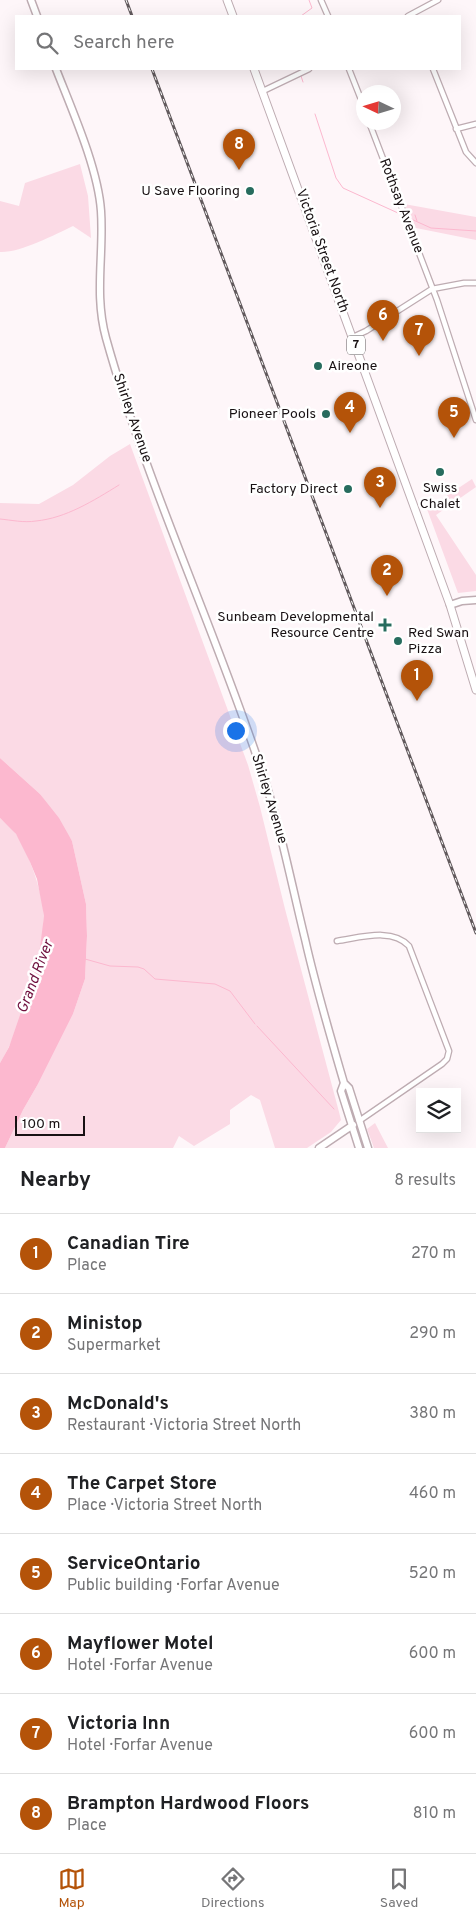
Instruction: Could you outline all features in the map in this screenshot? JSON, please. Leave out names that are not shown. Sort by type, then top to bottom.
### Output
[{"type":"main road","points":[[31,0],[37,15]]},
{"type":"main road","points":[[227,0],[233,15]]},
{"type":"main road","name":"Shirley Avenue","points":[[56,70],[92,167],[101,207],[102,236],[99,286],[103,323],[124,399],[262,770],[283,847],[324,1016],[344,1083],[348,1088],[368,1148]]},
{"type":"main road","name":"Victoria Street North","points":[[254,70],[450,605],[476,690]]},
{"type":"main road","points":[[450,605],[462,601],[476,600]]},
{"type":"main road","name":"Shirley Avenue","points":[[344,1083],[341,1091],[359,1148]]},
{"type":"main road","points":[[319,1148],[359,1121]]},
{"type":"street","points":[[321,0],[328,15]]},
{"type":"street","points":[[413,15],[438,0]]},
{"type":"street","points":[[263,91],[307,70]]},
{"type":"street","points":[[349,70],[356,87]]},
{"type":"street","points":[[433,70],[466,152],[476,163]]},
{"type":"street","points":[[456,129],[476,124]]},
{"type":"street","name":"Rothsay Avenue","points":[[372,130],[460,365],[465,389],[476,420]]},
{"type":"street","points":[[353,338],[432,289],[464,283],[476,283]]},
{"type":"street","points":[[337,941],[381,935],[403,939],[409,946],[449,1051],[447,1059],[442,1064],[359,1121]]},
{"type":"shaded area","points":[[80,164],[88,196],[91,238],[73,226],[27,247],[0,252],[0,201],[19,206],[25,183]]},
{"type":"shaded area","points":[[404,204],[476,217],[476,240],[411,227]]},
{"type":"shaded area","points":[[130,444],[248,765],[339,1112],[341,1120],[331,1132],[307,1148],[275,1148],[260,1100],[251,1095],[230,1110],[230,1124],[194,1146],[179,1136],[173,1148],[5,1148],[73,1014],[85,979],[87,936],[86,904],[72,841],[40,794],[0,758],[0,503],[39,504],[73,485],[110,456]]},
{"type":"shaded area","points":[[472,479],[476,487],[436,515],[476,575],[476,591],[458,593],[427,509]]},
{"type":"shaded area","points":[[0,818],[21,841],[38,886],[44,917],[40,953],[30,993],[24,1012],[0,1063]]},
{"type":"shaded area","points":[[375,1123],[388,1148],[374,1148],[367,1129]]},
{"type":"water","name":"Grand River","points":[[0,758],[40,794],[59,818],[72,841],[86,904],[87,936],[85,979],[73,1014],[5,1148],[0,1148],[0,1063],[9,1047],[38,963],[44,916],[37,879],[30,862],[16,834],[0,818]]},
{"type":"waterway","points":[[302,15],[312,8],[309,0]]},
{"type":"waterway","points":[[301,76],[303,82]]},
{"type":"waterway","points":[[315,114],[336,178],[343,188],[398,213]]},
{"type":"waterway","points":[[415,215],[417,221]]},
{"type":"waterway","points":[[411,219],[431,228],[476,231]]},
{"type":"waterway","points":[[0,519],[31,522],[69,513],[119,485]]},
{"type":"waterway","points":[[85,959],[110,966],[138,967],[144,969],[155,979],[215,984],[230,991],[255,1024]]},
{"type":"waterway","points":[[257,1026],[334,1109]]},
{"type":"railway","points":[[126,0],[132,15]]},
{"type":"railway","points":[[152,70],[476,933]]},
{"type":"place","name":"Brampton Hardwood Floors","points":[[239,170]]},
{"type":"place","name":"U Save Flooring","points":[[250,191]]},
{"type":"place","name":"Mayflower Motel","points":[[383,341]]},
{"type":"place","name":"Victoria Inn","points":[[419,356]]},
{"type":"place","name":"Aireone","points":[[318,366]]},
{"type":"place","name":"Pioneer Pools","points":[[326,414]]},
{"type":"place","name":"The Carpet Store","points":[[350,433]]},
{"type":"place","name":"ServiceOntario","points":[[454,438]]},
{"type":"place","name":"Swiss Chalet","points":[[440,472]]},
{"type":"place","name":"Factory Direct","points":[[348,489]]},
{"type":"place","name":"McDonald's","points":[[380,508]]},
{"type":"place","name":"Ministop","points":[[387,596]]},
{"type":"place","name":"Sunbeam Developmental Resource Centre","points":[[385,625]]},
{"type":"place","name":"Red Swan Pizza","points":[[398,641]]},
{"type":"place","name":"Canadian Tire","points":[[417,701]]}]
